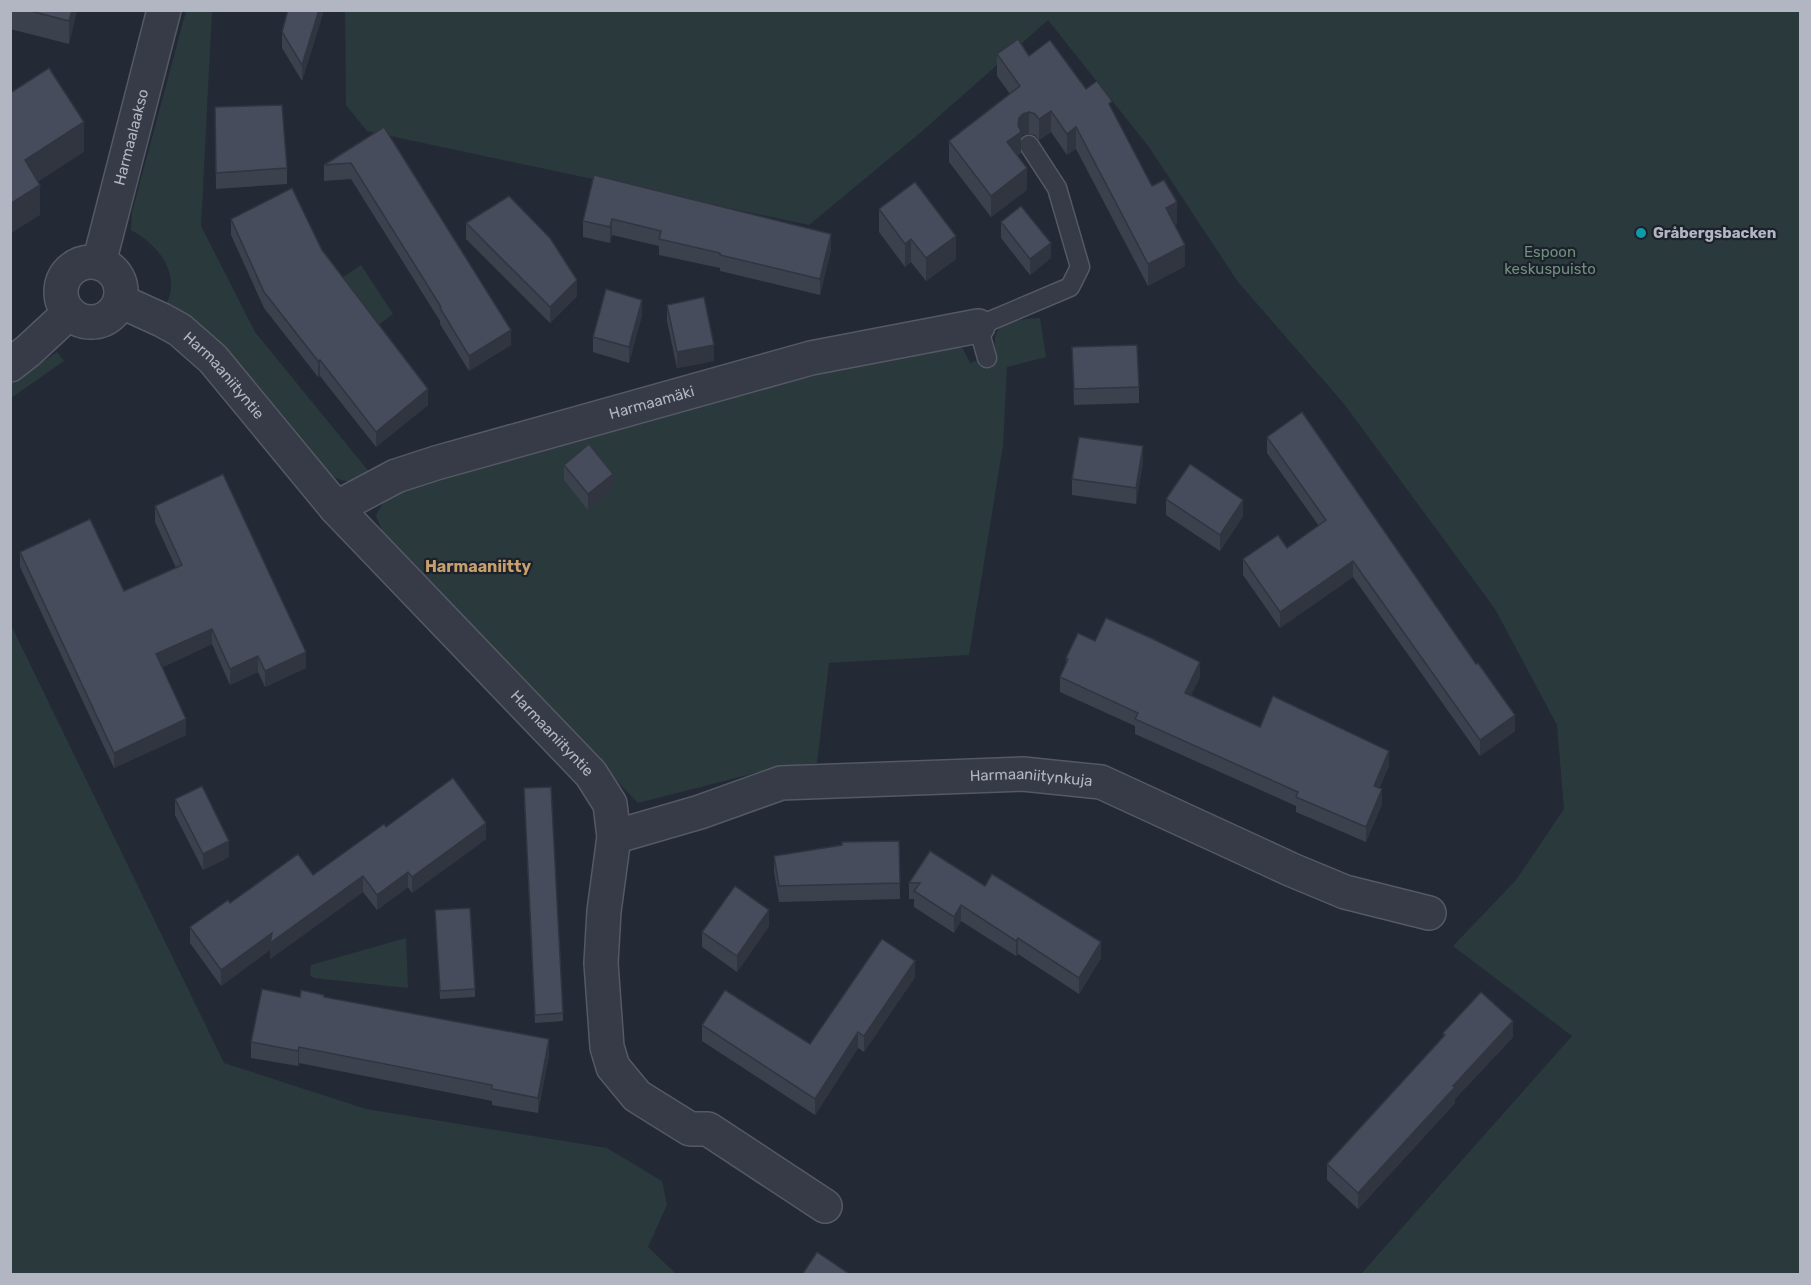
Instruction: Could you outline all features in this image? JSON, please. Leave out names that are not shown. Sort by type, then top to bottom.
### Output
[{"type":"street","name":"Harmaalaakso","points":[[99,263],[164,10]]},
{"type":"street","points":[[99,263],[106,266],[119,280],[122,291],[120,301],[109,317],[95,323],[86,322],[76,319],[65,309],[60,294],[61,286],[65,276],[78,264],[99,263]]},
{"type":"street","name":"Harmaaniityntie","points":[[120,301],[180,330],[213,359],[336,508],[591,774],[610,804],[614,837],[604,911],[601,963],[607,1047],[613,1067],[637,1096],[690,1129],[708,1129],[825,1206]]},
{"type":"street","points":[[10,364],[28,351],[69,313]]},
{"type":"street","name":"Harmaamäki","points":[[336,508],[396,476],[436,463],[811,358],[978,326]]},
{"type":"street","name":"Harmaaniitynkuja","points":[[614,837],[700,812],[782,783],[1023,774],[1101,782],[1292,870],[1346,892],[1429,913]]},
{"type":"lane","points":[[987,358],[978,326],[1070,287],[1080,267],[1057,188],[1029,146]]},
{"type":"green space","points":[[186,11],[212,11],[201,226],[255,332],[370,473],[353,481],[344,481],[326,473],[166,306],[171,287],[168,269],[153,246],[131,230],[132,212]]},
{"type":"green space","name":"Espoon keskuspuisto","points":[[345,11],[1800,11],[1800,1274],[1361,1274],[1572,1036],[1453,946],[1516,880],[1564,809],[1557,725],[1495,609],[1345,405],[1238,282],[1149,147],[1048,20],[920,133],[809,225],[367,131],[346,105]]},
{"type":"green space","points":[[361,265],[393,314],[372,330],[334,283]]},
{"type":"green space","points":[[1040,318],[1046,357],[1007,367],[1003,445],[969,655],[829,663],[817,763],[779,767],[638,803],[386,540],[376,516],[387,498],[402,484],[937,338],[961,345],[970,363],[996,354],[996,334],[1006,324]]},
{"type":"green space","points":[[57,352],[64,361],[11,398],[11,384]]},
{"type":"green space","points":[[10,623],[224,1063],[366,1109],[607,1148],[662,1181],[667,1205],[648,1247],[676,1274],[11,1274]]},
{"type":"green space","points":[[406,938],[408,988],[314,978],[310,975],[311,965]]},
{"type":"building","points":[[27,10],[72,10],[69,21]]},
{"type":"building","points":[[288,10],[319,10],[302,65],[282,32]]},
{"type":"building","points":[[1018,39],[1029,56],[1050,40],[1086,89],[1097,81],[1112,101],[1109,104],[1152,186],[1164,180],[1177,202],[1166,208],[1185,245],[1148,264],[1076,127],[1067,134],[1051,111],[1039,119],[1035,114],[1029,112],[1019,118],[1018,125],[1021,132],[1007,142],[1027,168],[991,196],[949,141],[1020,86],[997,54]]},
{"type":"building","points":[[49,68],[84,122],[25,160],[40,185],[10,204],[10,93]]},
{"type":"building","points":[[282,105],[287,168],[216,173],[215,107]]},
{"type":"building","points":[[384,127],[511,330],[469,356],[351,163],[324,165]]},
{"type":"building","points":[[594,175],[831,234],[820,279],[659,239],[661,231],[612,219],[610,227],[583,221]]},
{"type":"building","points":[[915,182],[956,236],[926,258],[911,239],[905,244],[879,209]]},
{"type":"building","points":[[292,188],[322,250],[428,389],[376,432],[264,292],[231,219]]},
{"type":"building","points":[[509,196],[550,238],[577,280],[550,307],[466,223]]},
{"type":"building","points":[[1021,206],[1051,243],[1030,259],[1001,222]]},
{"type":"building","points":[[606,289],[642,300],[629,347],[593,337]]},
{"type":"building","points":[[704,297],[714,345],[677,352],[667,305]]},
{"type":"building","points":[[1137,345],[1139,387],[1074,389],[1072,347]]},
{"type":"building","points":[[1302,412],[1476,664],[1478,663],[1515,715],[1480,740],[1353,561],[1280,612],[1243,559],[1278,535],[1287,548],[1326,520],[1267,437]]},
{"type":"building","points":[[1079,437],[1143,446],[1136,488],[1072,479]]},
{"type":"building","points":[[589,444],[613,474],[588,494],[564,465]]},
{"type":"building","points":[[1190,464],[1243,500],[1220,535],[1166,499]]},
{"type":"building","points":[[223,474],[306,652],[265,671],[258,656],[230,669],[212,629],[156,654],[186,719],[114,753],[20,552],[90,519],[124,591],[182,565],[155,506]]},
{"type":"building","points":[[1106,618],[1200,662],[1185,693],[1260,727],[1273,696],[1389,751],[1374,786],[1382,789],[1366,827],[1296,797],[1298,792],[1135,719],[1138,713],[1060,677],[1078,633],[1095,641]]},
{"type":"building","points":[[453,778],[486,823],[412,877],[408,872],[377,895],[363,876],[270,943],[272,933],[221,970],[190,927],[228,900],[230,903],[298,854],[313,875],[384,824],[386,827]]},
{"type":"building","points":[[202,786],[229,841],[203,854],[175,799]]},
{"type":"building","points":[[551,787],[563,1013],[535,1015],[524,788]]},
{"type":"building","points":[[899,841],[900,883],[779,886],[774,856],[842,845],[842,842]]},
{"type":"building","points":[[930,851],[985,886],[992,874],[1101,942],[1079,978],[1018,938],[1016,941],[961,905],[954,917],[914,891],[920,883],[909,883]]},
{"type":"building","points":[[735,886],[769,910],[737,956],[702,932]]},
{"type":"building","points":[[470,908],[475,989],[440,991],[435,910]]},
{"type":"building","points":[[882,939],[915,961],[864,1036],[858,1032],[815,1099],[702,1025],[725,990],[810,1044]]},
{"type":"building","points":[[262,989],[300,997],[301,990],[324,995],[324,997],[549,1039],[538,1098],[492,1089],[492,1085],[299,1047],[298,1051],[251,1042]]},
{"type":"building","points":[[1481,992],[1513,1021],[1358,1193],[1327,1164],[1445,1035],[1443,1033]]},
{"type":"building","points":[[817,1252],[851,1275],[802,1275]]},
{"type":"place","name":"Gråbergsbacken","points":[[1641,233]]},
{"type":"district","name":"Harmaaniitty","points":[[478,566]]}]
